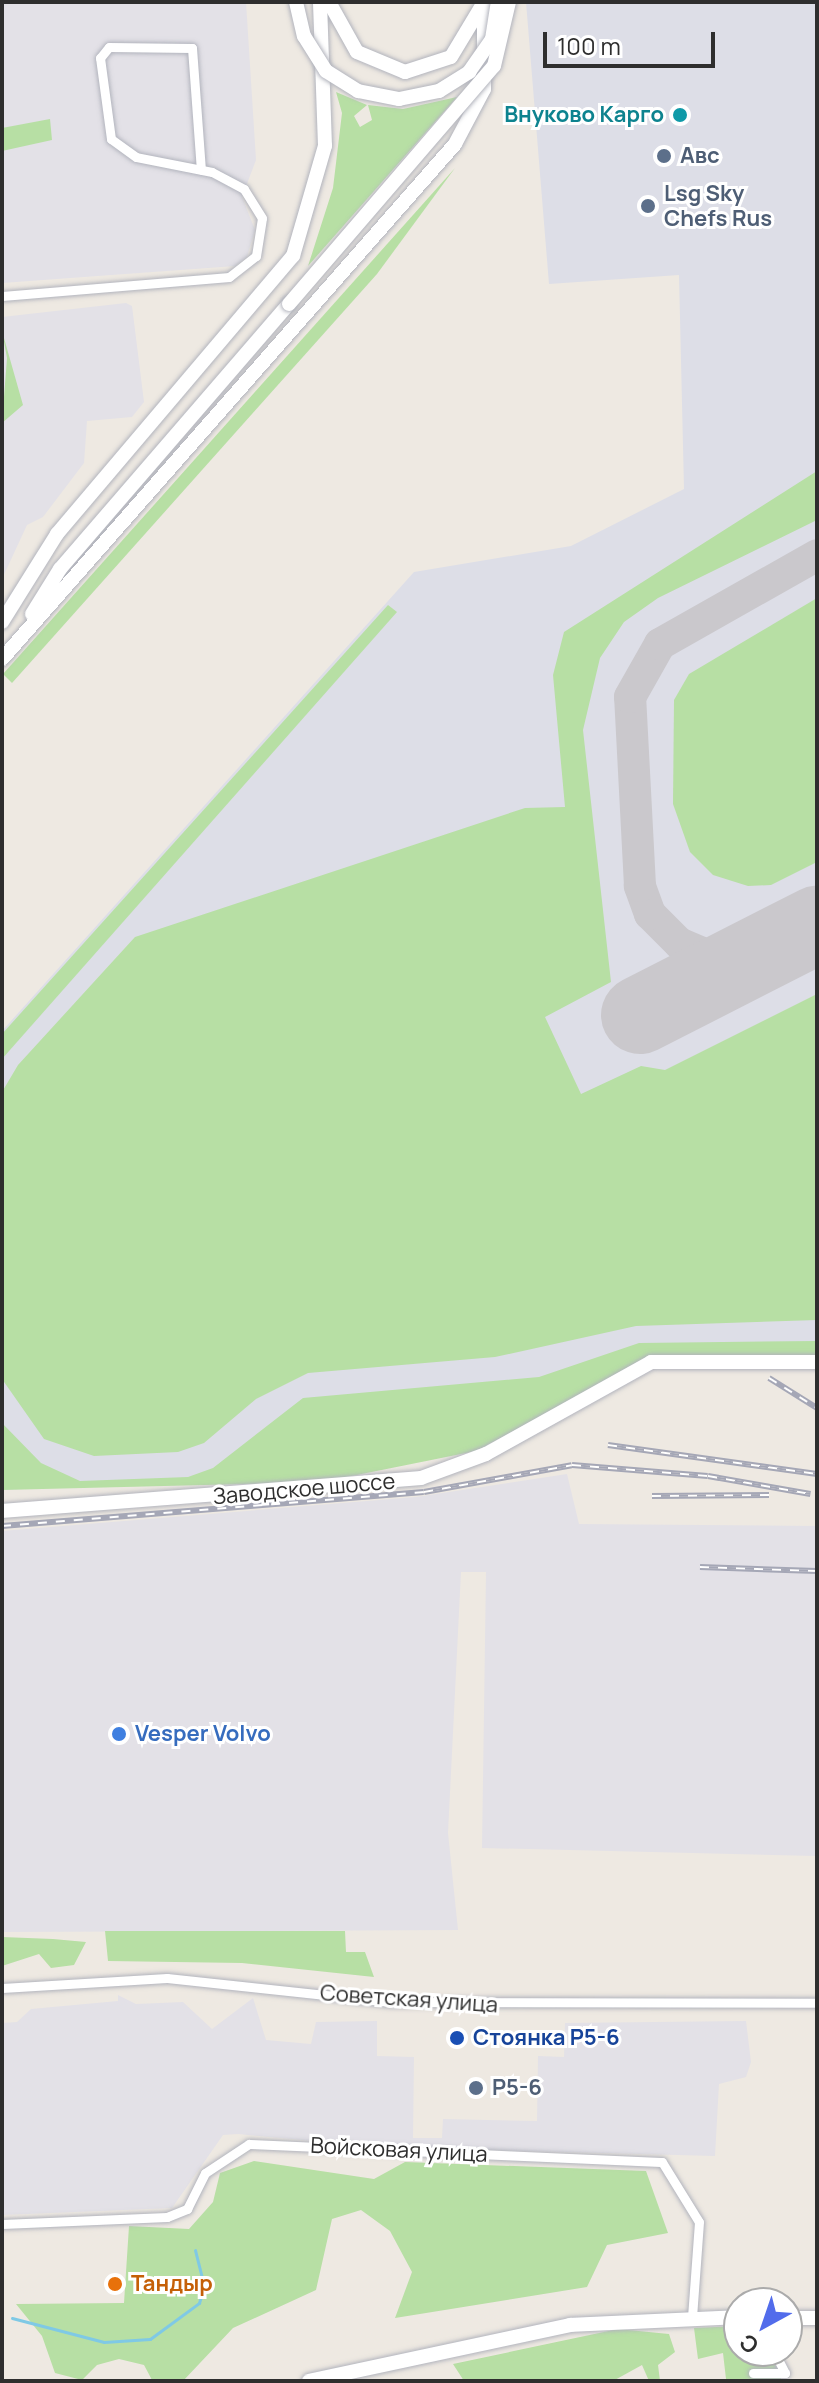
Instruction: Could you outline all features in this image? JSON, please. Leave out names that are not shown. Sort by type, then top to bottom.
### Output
[{"type":"street","points":[[296,2],[304,36],[326,71],[358,91],[399,99],[439,91],[469,72],[492,39],[498,2]]},
{"type":"street","points":[[2,622],[57,534],[293,256],[325,146],[320,2]]},
{"type":"street","points":[[329,2],[357,52],[405,72],[437,66],[457,52],[483,2]]},
{"type":"street","points":[[4,657],[455,144],[486,80],[483,2]]},
{"type":"street","points":[[4,657],[60,569],[494,66],[509,2]]},
{"type":"street","points":[[2,296],[239,274],[260,245],[259,210],[236,183],[201,170],[136,157],[111,139],[103,52],[192,48],[201,170]]},
{"type":"street","name":"Заводское шоссе","points":[[2,1511],[421,1478],[486,1454],[651,1362],[817,1362]]},
{"type":"street","name":"Советская улица","points":[[2,1988],[167,1978],[391,2002],[817,2003]]},
{"type":"street","name":"Войсковая улица","points":[[2,2224],[167,2217],[187,2209],[205,2173],[249,2144],[662,2162],[699,2222],[692,2317]]},
{"type":"street","points":[[309,2381],[509,2334],[692,2317],[723,2317]]},
{"type":"street","points":[[753,2373],[785,2373],[782,2367]]},
{"type":"shaded area","points":[[2,2],[246,2],[256,160],[242,197],[255,230],[247,257],[235,266],[2,283]]},
{"type":"shaded area","points":[[526,2],[817,2],[817,1349],[641,1348],[269,1477],[2,1490],[2,1031],[414,572],[571,546],[684,489],[679,275],[549,284]]},
{"type":"shaded area","points":[[126,303],[132,306],[144,402],[132,417],[87,421],[84,463],[43,517],[27,525],[2,579],[2,317]]},
{"type":"shaded area","points":[[567,1474],[579,1524],[817,1526],[817,1856],[482,1848],[486,1572],[461,1572],[448,1833],[458,1930],[2,1932],[2,1531],[416,1497]]},
{"type":"shaded area","points":[[118,1995],[136,2004],[183,2002],[212,2029],[253,1998],[266,2040],[311,2044],[316,2022],[377,2021],[377,2056],[414,2057],[413,2138],[442,2138],[443,2119],[537,2121],[538,2056],[564,2057],[565,2023],[746,2021],[751,2062],[746,2077],[719,2084],[715,2156],[376,2147],[223,2135],[172,2208],[2,2215],[2,2023],[17,2022],[31,2009],[118,2001]]},
{"type":"green space","points":[[336,92],[367,105],[354,116],[360,127],[372,120],[368,105],[403,109],[457,97],[308,266],[333,188],[342,113]]},
{"type":"green space","points":[[50,119],[52,140],[2,151],[2,128]]},
{"type":"green space","points":[[455,168],[377,274],[12,683],[3,674]]},
{"type":"green space","points":[[2,331],[23,405],[2,423],[7,358]]},
{"type":"green space","points":[[817,471],[817,520],[658,598],[624,622],[600,658],[583,730],[611,982],[545,1017],[581,1094],[641,1066],[665,1070],[817,994],[817,1320],[636,1326],[495,1357],[308,1373],[256,1399],[204,1443],[178,1452],[94,1456],[44,1439],[2,1379],[2,1092],[18,1065],[135,937],[525,808],[565,807],[553,675],[564,632]]},
{"type":"green space","points":[[817,598],[817,862],[771,885],[748,886],[713,875],[690,852],[673,804],[674,700],[689,674]]},
{"type":"green space","points":[[388,605],[397,612],[2,1059],[2,1034]]},
{"type":"green space","points":[[817,1341],[817,1356],[654,1357],[476,1451],[322,1482],[2,1490],[2,1423],[41,1463],[80,1481],[188,1477],[213,1468],[303,1398],[539,1377],[639,1343]]},
{"type":"green space","points":[[105,1931],[345,1931],[346,1952],[365,1952],[374,1977],[242,1963],[108,1961]]},
{"type":"green space","points":[[2,1937],[86,1942],[74,1965],[51,1968],[39,1954],[2,1966]]},
{"type":"green space","points":[[254,2161],[374,2179],[405,2162],[646,2171],[668,2233],[607,2245],[587,2287],[395,2318],[412,2272],[390,2231],[361,2210],[332,2219],[316,2290],[233,2328],[183,2381],[152,2380],[144,2365],[119,2359],[97,2365],[82,2380],[55,2373],[42,2336],[16,2304],[124,2303],[129,2226],[189,2229],[213,2202],[220,2173]]},
{"type":"green space","points":[[723,2327],[723,2353],[698,2359],[694,2328]]},
{"type":"green space","points":[[618,2329],[669,2334],[675,2352],[658,2365],[660,2381],[649,2381],[642,2365],[613,2381],[464,2381],[453,2364]]},
{"type":"green space","points":[[725,2367],[776,2367],[782,2381],[719,2381],[726,2379]]},
{"type":"waterway","points":[[12,2318],[104,2342],[150,2339],[199,2303],[204,2286],[195,2250]]},
{"type":"taxiway","points":[[768,950],[707,955],[679,943],[650,914],[640,886],[630,697],[660,644],[817,555]]},
{"type":"runway","points":[[640,1015],[817,925]]},
{"type":"railway","points":[[769,1378],[817,1408]]},
{"type":"railway","points":[[608,1445],[817,1474]]},
{"type":"railway","points":[[2,1526],[424,1492],[572,1465],[708,1476],[810,1494]]},
{"type":"railway","points":[[652,1496],[769,1495]]},
{"type":"railway","points":[[700,1567],[817,1571]]},
{"type":"place","name":"Внуково Карго","points":[[680,115]]},
{"type":"place","name":"Авс","points":[[664,156]]},
{"type":"place","name":"Lsg Sky Chefs Rus","points":[[648,206]]},
{"type":"place","name":"Vesper Volvo","points":[[119,1734]]},
{"type":"place","name":"Стоянка Р5-6","points":[[457,2038]]},
{"type":"place","name":"Р5-6","points":[[476,2088]]},
{"type":"place","name":"Тандыр","points":[[115,2284]]}]
